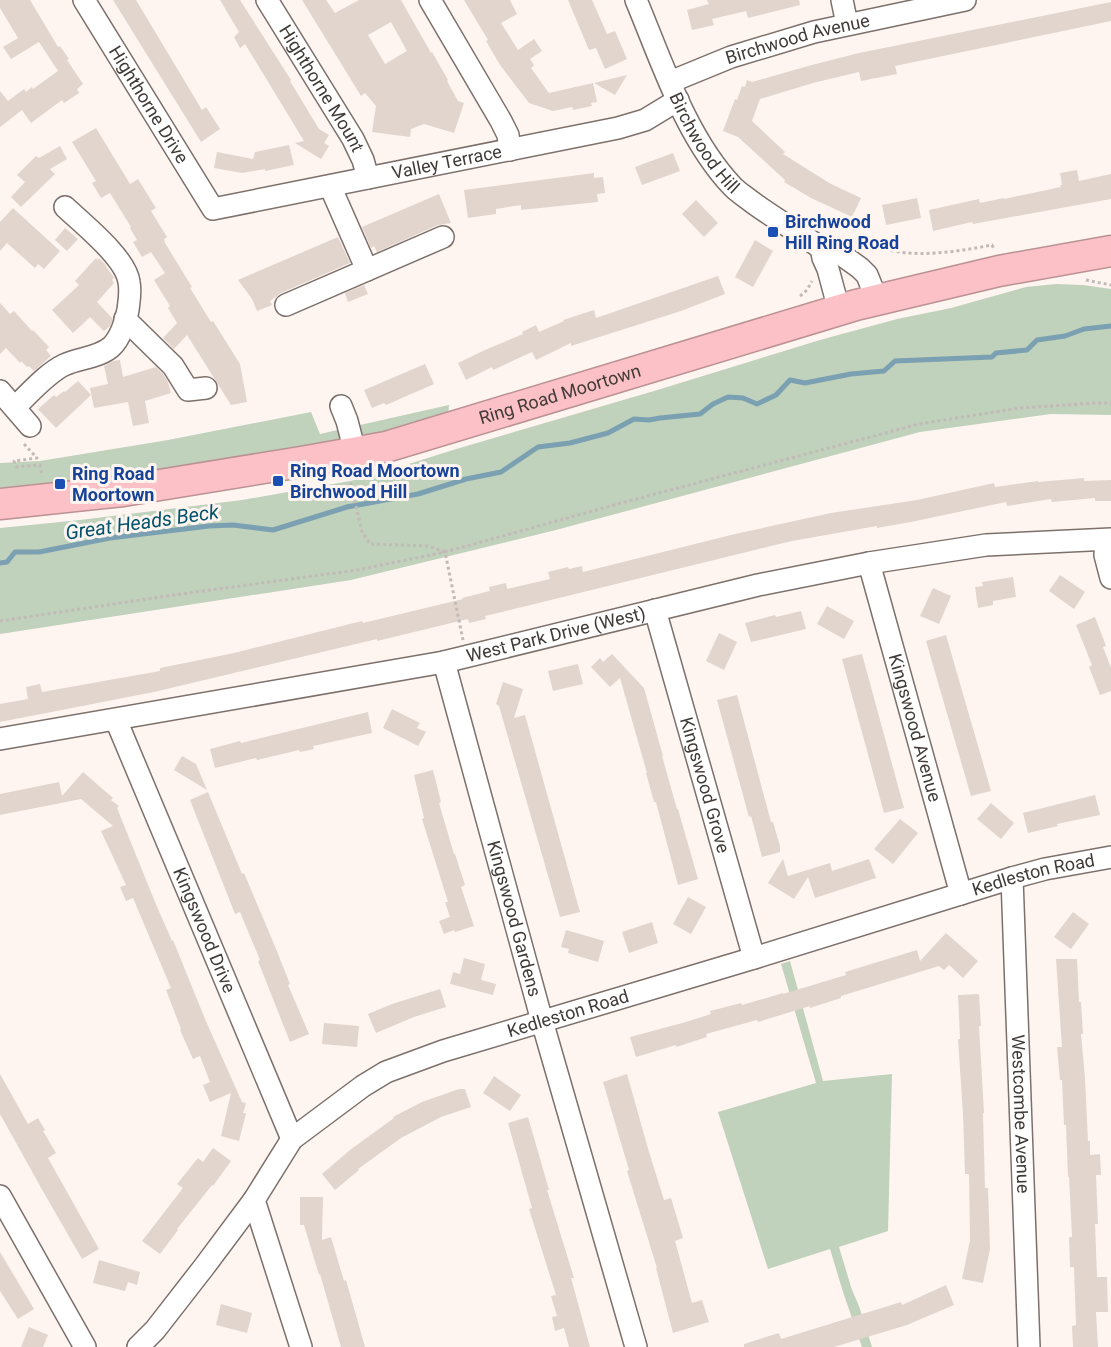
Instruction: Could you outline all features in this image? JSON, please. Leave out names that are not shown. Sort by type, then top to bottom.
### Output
[{"type":"highway","name":"Ring Road Moortown","points":[[0,504],[352,465],[398,443],[839,310],[999,271],[1111,251]]},
{"type":"street","name":"Highthorne Drive","points":[[84,0],[213,209]]},
{"type":"street","name":"Highthorne Mount","points":[[267,0],[353,139],[368,178]]},
{"type":"street","points":[[430,0],[501,121],[508,135],[510,150]]},
{"type":"street","name":"Birchwood Hill","points":[[636,0],[674,91],[699,142],[714,165],[735,189],[761,209],[860,268],[867,275],[877,300]]},
{"type":"street","points":[[842,0],[847,24]]},
{"type":"street","name":"Birchwood Avenue","points":[[674,91],[731,57],[775,43],[847,24],[965,0]]},
{"type":"street","name":"Valley Terrace","points":[[213,209],[618,128],[645,120],[674,91]]},
{"type":"street","points":[[330,186],[367,270]]},
{"type":"street","points":[[15,407],[64,365],[96,355],[111,346],[119,335],[125,319],[130,296],[129,280],[123,266],[113,253],[65,207]]},
{"type":"street","points":[[286,305],[443,237]]},
{"type":"street","points":[[828,249],[823,258],[839,310]]},
{"type":"street","points":[[125,319],[173,366],[188,390],[206,388]]},
{"type":"street","points":[[0,391],[15,407],[27,434]]},
{"type":"street","points":[[340,406],[347,421],[352,465]]},
{"type":"street","points":[[1108,539],[1105,555],[1111,578]]},
{"type":"street","name":"West Park Drive (West)","points":[[0,739],[444,662],[758,585],[869,562],[986,545],[1108,539]]},
{"type":"street","name":"Kingswood Avenue","points":[[869,562],[961,894]]},
{"type":"street","name":"Kingswood Grove","points":[[656,610],[754,958]]},
{"type":"street","name":"Kingswood Gardens","points":[[444,662],[542,1021],[636,1347]]},
{"type":"street","name":"Kingswood Drive","points":[[116,720],[292,1139]]},
{"type":"street","name":"Kedleston Road","points":[[138,1347],[155,1330],[254,1200],[292,1139],[363,1086],[386,1072],[443,1051],[1012,878],[1045,869],[1111,857]]},
{"type":"street","name":"Westcombe Avenue","points":[[1012,878],[1029,1347]]},
{"type":"street","points":[[0,1196],[85,1347]]},
{"type":"street","points":[[254,1200],[301,1347]]},
{"type":"path","points":[[828,249],[845,237],[883,249],[904,252],[964,250],[992,244]]},
{"type":"path","points":[[794,300],[807,290],[813,276]]},
{"type":"path","points":[[0,621],[357,570],[444,552],[919,424],[1020,408],[1111,403]]},
{"type":"path","points":[[27,434],[37,458],[14,461],[16,466],[40,465],[43,477],[33,478]]},
{"type":"path","points":[[352,465],[353,497],[362,532],[370,544],[428,546],[444,552]]},
{"type":"path","points":[[444,552],[467,656]]},
{"type":"green space","points":[[1056,284],[1111,289],[1111,415],[1051,414],[920,432],[556,530],[351,580],[0,634],[0,528],[242,500],[361,479],[820,340],[1026,287]]},
{"type":"green space","points":[[449,405],[448,417],[322,449],[0,494],[0,463],[40,461],[168,440],[311,412],[320,434]]},
{"type":"green space","points":[[790,961],[823,1081],[892,1074],[888,1231],[839,1247],[872,1347],[862,1347],[830,1249],[768,1269],[718,1112],[816,1083],[781,964]]},
{"type":"building","points":[[0,0],[30,0],[83,84],[77,89],[79,93],[64,103],[62,100],[31,123],[22,110],[0,127],[0,91],[8,101],[24,89],[26,92],[32,87],[33,89],[58,71],[39,42],[11,59],[3,47],[18,38],[0,8]]},
{"type":"building","points":[[113,0],[136,0],[202,110],[206,107],[220,129],[201,142]]},
{"type":"building","points":[[220,0],[240,0],[319,129],[329,135],[324,143],[329,146],[321,159],[295,143],[304,141],[245,44],[240,48],[234,37],[239,32]]},
{"type":"building","points":[[302,0],[326,0],[335,13],[359,0],[401,0],[458,101],[464,103],[454,133],[424,124],[411,129],[410,137],[372,132],[376,106],[365,93],[361,96]],"holes":[[[391,22],[407,51],[385,64],[368,35]]]},
{"type":"building","points":[[464,0],[510,0],[517,14],[501,23],[518,50],[534,39],[542,51],[530,59],[534,65],[531,68],[549,93],[593,83],[597,102],[591,103],[592,106],[573,110],[572,107],[553,111],[529,103],[500,65]]},
{"type":"building","points":[[568,0],[592,0],[607,34],[615,31],[627,59],[605,69],[596,48],[589,50]]},
{"type":"building","points":[[707,0],[799,0],[800,5],[748,18],[746,11],[712,19],[714,25],[692,30],[687,10],[709,4]]},
{"type":"building","points":[[1111,2],[1111,21],[895,66],[897,74],[861,81],[859,72],[760,99],[752,121],[785,152],[783,154],[831,184],[861,198],[852,217],[811,198],[784,182],[785,180],[738,137],[723,131],[735,99],[737,100],[747,80],[752,82],[859,53]]},
{"type":"building","points":[[627,75],[615,95],[594,83]]},
{"type":"building","points":[[96,128],[130,184],[138,179],[156,208],[151,211],[167,237],[164,239],[165,243],[211,322],[213,321],[240,364],[247,402],[231,405],[187,335],[174,349],[163,338],[177,323],[168,308],[170,306],[154,280],[165,273],[151,252],[142,257],[133,242],[137,240],[131,227],[110,193],[101,198],[92,183],[96,181],[72,142]]},
{"type":"building","points":[[289,145],[294,165],[242,173],[214,168],[217,152],[253,159],[255,152]]},
{"type":"building","points":[[60,146],[67,159],[50,169],[55,174],[21,207],[11,197],[25,182],[17,175],[36,156],[39,158]]},
{"type":"building","points":[[673,153],[680,171],[642,185],[635,167]]},
{"type":"building","points":[[1077,170],[1079,181],[1111,174],[1111,199],[973,224],[972,222],[933,231],[929,210],[979,199],[980,203],[1061,187],[1060,173]]},
{"type":"building","points":[[594,173],[594,178],[603,177],[605,193],[597,194],[598,202],[521,210],[521,205],[496,209],[496,214],[468,218],[464,190]]},
{"type":"building","points":[[439,194],[451,223],[438,225],[377,252],[374,246],[371,248],[362,227]]},
{"type":"building","points":[[917,198],[921,218],[886,225],[882,205]]},
{"type":"building","points":[[696,200],[718,223],[704,237],[682,214]]},
{"type":"building","points":[[13,208],[60,251],[44,269],[38,264],[35,268],[7,243],[0,251],[0,222]]},
{"type":"building","points":[[65,228],[78,239],[67,251],[55,240]]},
{"type":"building","points":[[338,237],[350,263],[281,293],[270,301],[272,305],[257,311],[252,299],[238,280]]},
{"type":"building","points":[[755,240],[773,251],[753,287],[735,277]]},
{"type":"building","points":[[96,258],[104,263],[114,278],[112,280],[114,283],[97,302],[113,319],[104,331],[90,317],[73,333],[52,310],[79,285],[75,281]]},
{"type":"building","points":[[718,276],[725,294],[681,311],[571,346],[571,343],[536,360],[532,352],[493,370],[492,367],[466,380],[458,363],[523,334],[522,332],[536,325],[539,332],[563,320],[594,310],[596,318]]},
{"type":"building","points":[[364,285],[368,294],[348,302],[345,293]]},
{"type":"building","points":[[0,303],[10,314],[14,311],[49,347],[46,350],[51,356],[34,371],[21,361],[20,363],[6,348],[0,354]]},
{"type":"building","points":[[120,360],[123,377],[156,367],[168,382],[171,393],[145,401],[149,423],[133,426],[128,402],[94,408],[90,388],[108,384],[104,366]]},
{"type":"building","points":[[425,364],[434,384],[386,405],[384,403],[372,408],[364,390]]},
{"type":"building","points":[[78,381],[91,395],[56,428],[38,409],[54,395],[56,397],[65,392]]},
{"type":"building","points":[[1084,478],[1084,481],[1111,480],[1111,501],[1095,501],[1095,498],[1052,502],[1051,499],[1007,506],[1006,502],[911,522],[792,541],[485,616],[486,619],[469,623],[468,619],[154,692],[0,722],[0,704],[28,699],[26,687],[40,684],[42,692],[160,671],[160,668],[234,653],[463,599],[490,591],[489,587],[506,583],[507,589],[550,579],[548,572],[568,567],[569,569],[582,566],[583,572],[831,513],[917,500],[994,483],[995,487]]},
{"type":"building","points":[[1060,575],[1085,592],[1074,609],[1049,591]]},
{"type":"building","points":[[1013,577],[1016,597],[993,601],[993,605],[978,608],[975,587],[983,586],[982,582]]},
{"type":"building","points":[[933,588],[951,596],[939,624],[920,616]]},
{"type":"building","points":[[827,606],[854,621],[844,639],[817,624]]},
{"type":"building","points":[[801,611],[806,629],[751,642],[745,623]]},
{"type":"building","points":[[1095,617],[1106,646],[1103,647],[1111,668],[1111,691],[1100,695],[1089,667],[1092,665],[1076,625]]},
{"type":"building","points":[[719,633],[737,642],[724,670],[706,661]]},
{"type":"building","points":[[946,635],[991,791],[971,796],[926,641]]},
{"type":"building","points":[[612,654],[644,688],[698,879],[678,885],[620,678],[610,687],[591,667],[600,658],[603,662]]},
{"type":"building","points":[[862,654],[904,808],[884,813],[842,659]]},
{"type":"building","points":[[578,664],[583,684],[553,691],[548,671]]},
{"type":"building","points":[[503,682],[523,689],[514,718],[525,715],[580,912],[560,917],[499,706],[496,704]]},
{"type":"building","points":[[737,695],[771,822],[773,822],[780,846],[780,852],[762,857],[717,700]]},
{"type":"building","points":[[392,709],[420,723],[417,728],[426,732],[418,746],[383,728]]},
{"type":"building","points":[[368,712],[372,733],[313,746],[314,749],[300,752],[299,750],[257,760],[256,758],[215,768],[210,749]]},
{"type":"building","points":[[182,756],[196,764],[207,790],[174,770]]},
{"type":"building","points":[[433,770],[441,802],[439,803],[465,885],[461,887],[474,926],[444,934],[439,921],[450,917],[445,902],[448,902],[422,819],[424,818],[414,775]]},
{"type":"building","points":[[83,772],[119,806],[117,808],[205,1019],[242,1102],[246,1103],[243,1113],[246,1113],[239,1141],[221,1136],[231,1093],[210,1102],[203,1085],[210,1082],[200,1056],[193,1059],[166,990],[171,988],[133,898],[126,901],[120,887],[126,885],[101,831],[113,826],[81,799],[0,815],[0,794],[59,782],[62,796]]},
{"type":"building","points":[[208,792],[274,944],[290,984],[288,985],[309,1034],[290,1042],[258,961],[260,960],[240,912],[235,914],[190,800]]},
{"type":"building","points":[[1095,795],[1100,815],[1028,833],[1023,813]]},
{"type":"building","points":[[991,803],[1014,823],[1001,839],[977,819]]},
{"type":"building","points":[[900,819],[918,833],[893,864],[874,849]]},
{"type":"building","points":[[783,859],[788,876],[830,863],[832,871],[869,859],[876,878],[815,898],[808,877],[794,899],[768,883]]},
{"type":"building","points":[[688,897],[706,907],[691,934],[673,924]]},
{"type":"building","points":[[1073,912],[1089,924],[1071,949],[1054,937]]},
{"type":"building","points":[[652,922],[658,943],[629,953],[622,932]]},
{"type":"building","points":[[566,930],[604,941],[598,962],[568,953],[569,949],[561,947]]},
{"type":"building","points":[[946,933],[978,961],[963,978],[949,965],[944,970],[939,966],[841,996],[841,998],[810,1008],[810,1006],[758,1022],[757,1020],[706,1034],[707,1037],[636,1057],[630,1037],[711,1014],[710,1011],[741,1003],[742,1005],[846,975],[845,972],[917,950],[920,961]]},
{"type":"building","points":[[464,958],[485,964],[481,980],[496,984],[493,995],[450,984],[453,972],[460,974]]},
{"type":"building","points":[[1056,959],[1077,959],[1088,1141],[1090,1141],[1090,1155],[1100,1154],[1101,1175],[1096,1175],[1097,1277],[1107,1277],[1108,1312],[1096,1312],[1098,1347],[1073,1347],[1072,1326],[1076,1325],[1074,1267],[1070,1267],[1069,1237],[1072,1237],[1066,1125],[1064,1125],[1062,1080],[1060,1080],[1057,1047],[1062,1047]]},
{"type":"building","points":[[440,989],[446,1007],[376,1033],[368,1014]]},
{"type":"building","points":[[979,994],[985,1188],[988,1188],[990,1249],[983,1283],[962,1279],[970,1240],[969,1174],[965,1174],[958,1039],[960,1039],[958,995]]},
{"type":"building","points":[[324,1023],[359,1026],[357,1047],[322,1044]]},
{"type":"building","points":[[0,1074],[28,1124],[38,1118],[45,1130],[43,1131],[56,1153],[48,1158],[99,1249],[82,1259],[0,1114]]},
{"type":"building","points":[[627,1074],[664,1200],[671,1198],[683,1238],[675,1241],[692,1303],[702,1300],[709,1322],[673,1333],[657,1268],[603,1082]]},
{"type":"building","points":[[494,1076],[521,1095],[510,1111],[483,1093]]},
{"type":"building","points":[[465,1089],[471,1107],[441,1117],[401,1138],[358,1169],[335,1190],[322,1174],[393,1117],[422,1102]]},
{"type":"building","points":[[528,1117],[574,1278],[571,1278],[590,1347],[569,1347],[564,1328],[555,1331],[552,1317],[557,1316],[551,1296],[556,1295],[529,1209],[532,1208],[508,1123]]},
{"type":"building","points":[[213,1148],[231,1161],[160,1254],[142,1241],[183,1188],[177,1184],[198,1158],[203,1162]]},
{"type":"building","points":[[300,1197],[323,1197],[322,1240],[331,1237],[365,1347],[341,1347],[304,1225],[300,1225]]},
{"type":"building","points":[[0,1252],[34,1309],[18,1319],[0,1291]]},
{"type":"building","points":[[99,1260],[140,1272],[137,1285],[128,1282],[125,1291],[93,1283]]},
{"type":"building","points":[[946,1285],[954,1305],[907,1325],[834,1347],[744,1347],[744,1344],[779,1333],[781,1339],[901,1302],[902,1305]]},
{"type":"building","points":[[221,1304],[252,1313],[247,1333],[216,1325]]},
{"type":"building","points":[[29,1327],[48,1335],[43,1347],[21,1347]]},
{"type":"waterway","name":"Great Heads Beck","points":[[0,563],[7,562],[15,552],[39,552],[110,538],[209,526],[233,525],[273,530],[347,507],[418,494],[466,479],[501,472],[538,447],[570,443],[608,433],[634,419],[649,420],[700,414],[713,404],[728,397],[743,398],[757,404],[776,395],[790,380],[805,383],[851,374],[884,371],[895,361],[992,357],[996,353],[1027,350],[1037,340],[1065,336],[1084,329],[1111,326]]},
{"type":"place","name":"Birchwood Hill Ring Road","points":[[773,232]]},
{"type":"place","name":"Ring Road Moortown Birchwood Hill","points":[[278,481]]},
{"type":"place","name":"Ring Road Moortown","points":[[60,484]]}]
